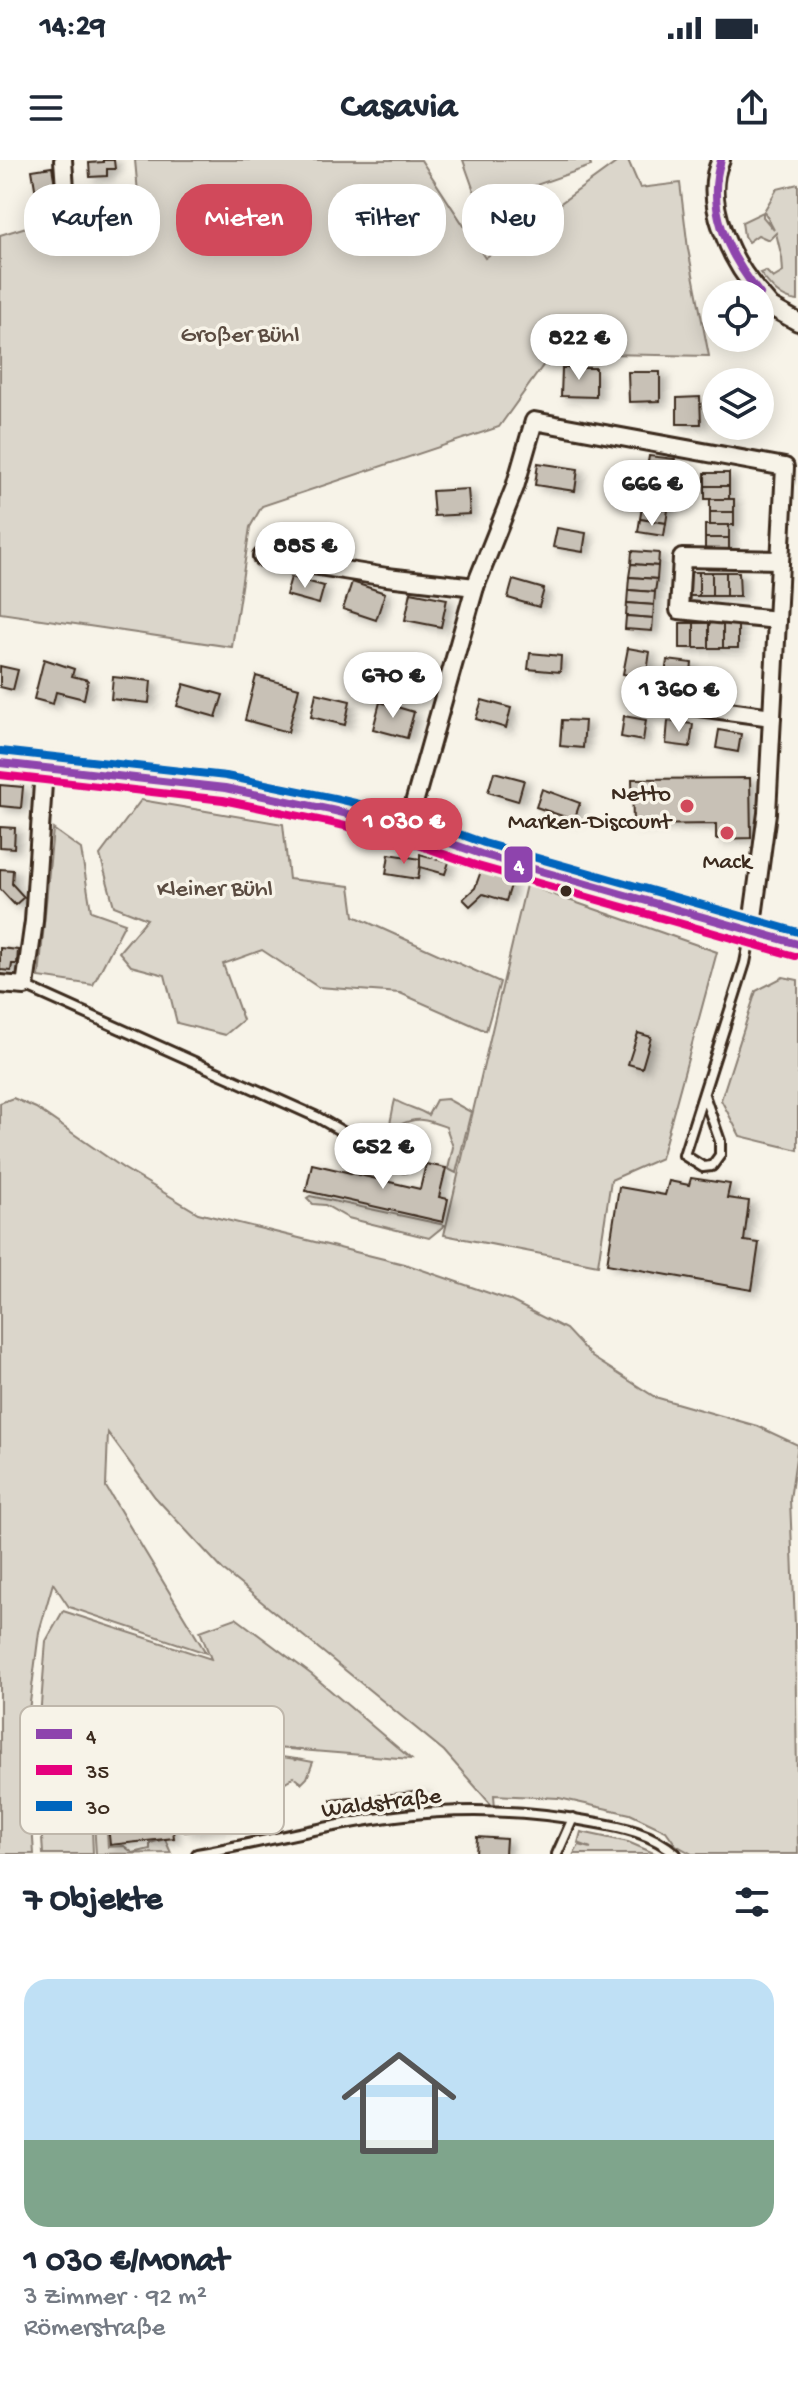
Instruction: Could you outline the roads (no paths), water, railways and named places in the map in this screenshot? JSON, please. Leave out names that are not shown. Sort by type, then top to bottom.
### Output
[{"type":"street","points":[[63,160],[65,184]]},
{"type":"street","points":[[721,160],[715,171],[714,189],[723,233],[730,252],[750,280]]},
{"type":"street","points":[[774,309],[798,322]]},
{"type":"street","points":[[407,828],[475,587],[515,487],[534,421],[785,467],[767,813],[751,932]]},
{"type":"street","points":[[262,557],[475,587]]},
{"type":"street","points":[[777,620],[679,610],[682,558],[780,560]]},
{"type":"street","points":[[662,702],[772,717]]},
{"type":"street","points":[[0,763],[225,788],[331,810],[407,828],[481,854],[798,944]]},
{"type":"street","points":[[0,984],[25,986],[34,921],[44,768]]},
{"type":"lane","points":[[704,1095],[720,1141],[720,1155],[712,1166],[703,1167],[684,1155],[745,963],[751,932]]},
{"type":"lane","points":[[25,986],[317,1117],[404,1167]]},
{"type":"lane","name":"Waldstraße","points":[[197,1854],[325,1827],[396,1816],[479,1810],[573,1818],[637,1831],[676,1854]]},
{"type":"lane","points":[[557,1854],[573,1818]]},
{"type":"place","name":"Netto Marken-Discount","points":[[687,806]]},
{"type":"place","name":"Mack","points":[[727,833]]},
{"type":"park label","name":"Großer Bühl","points":[[240,333]]},
{"type":"park label","name":"Kleiner Bühl","points":[[215,887]]}]
